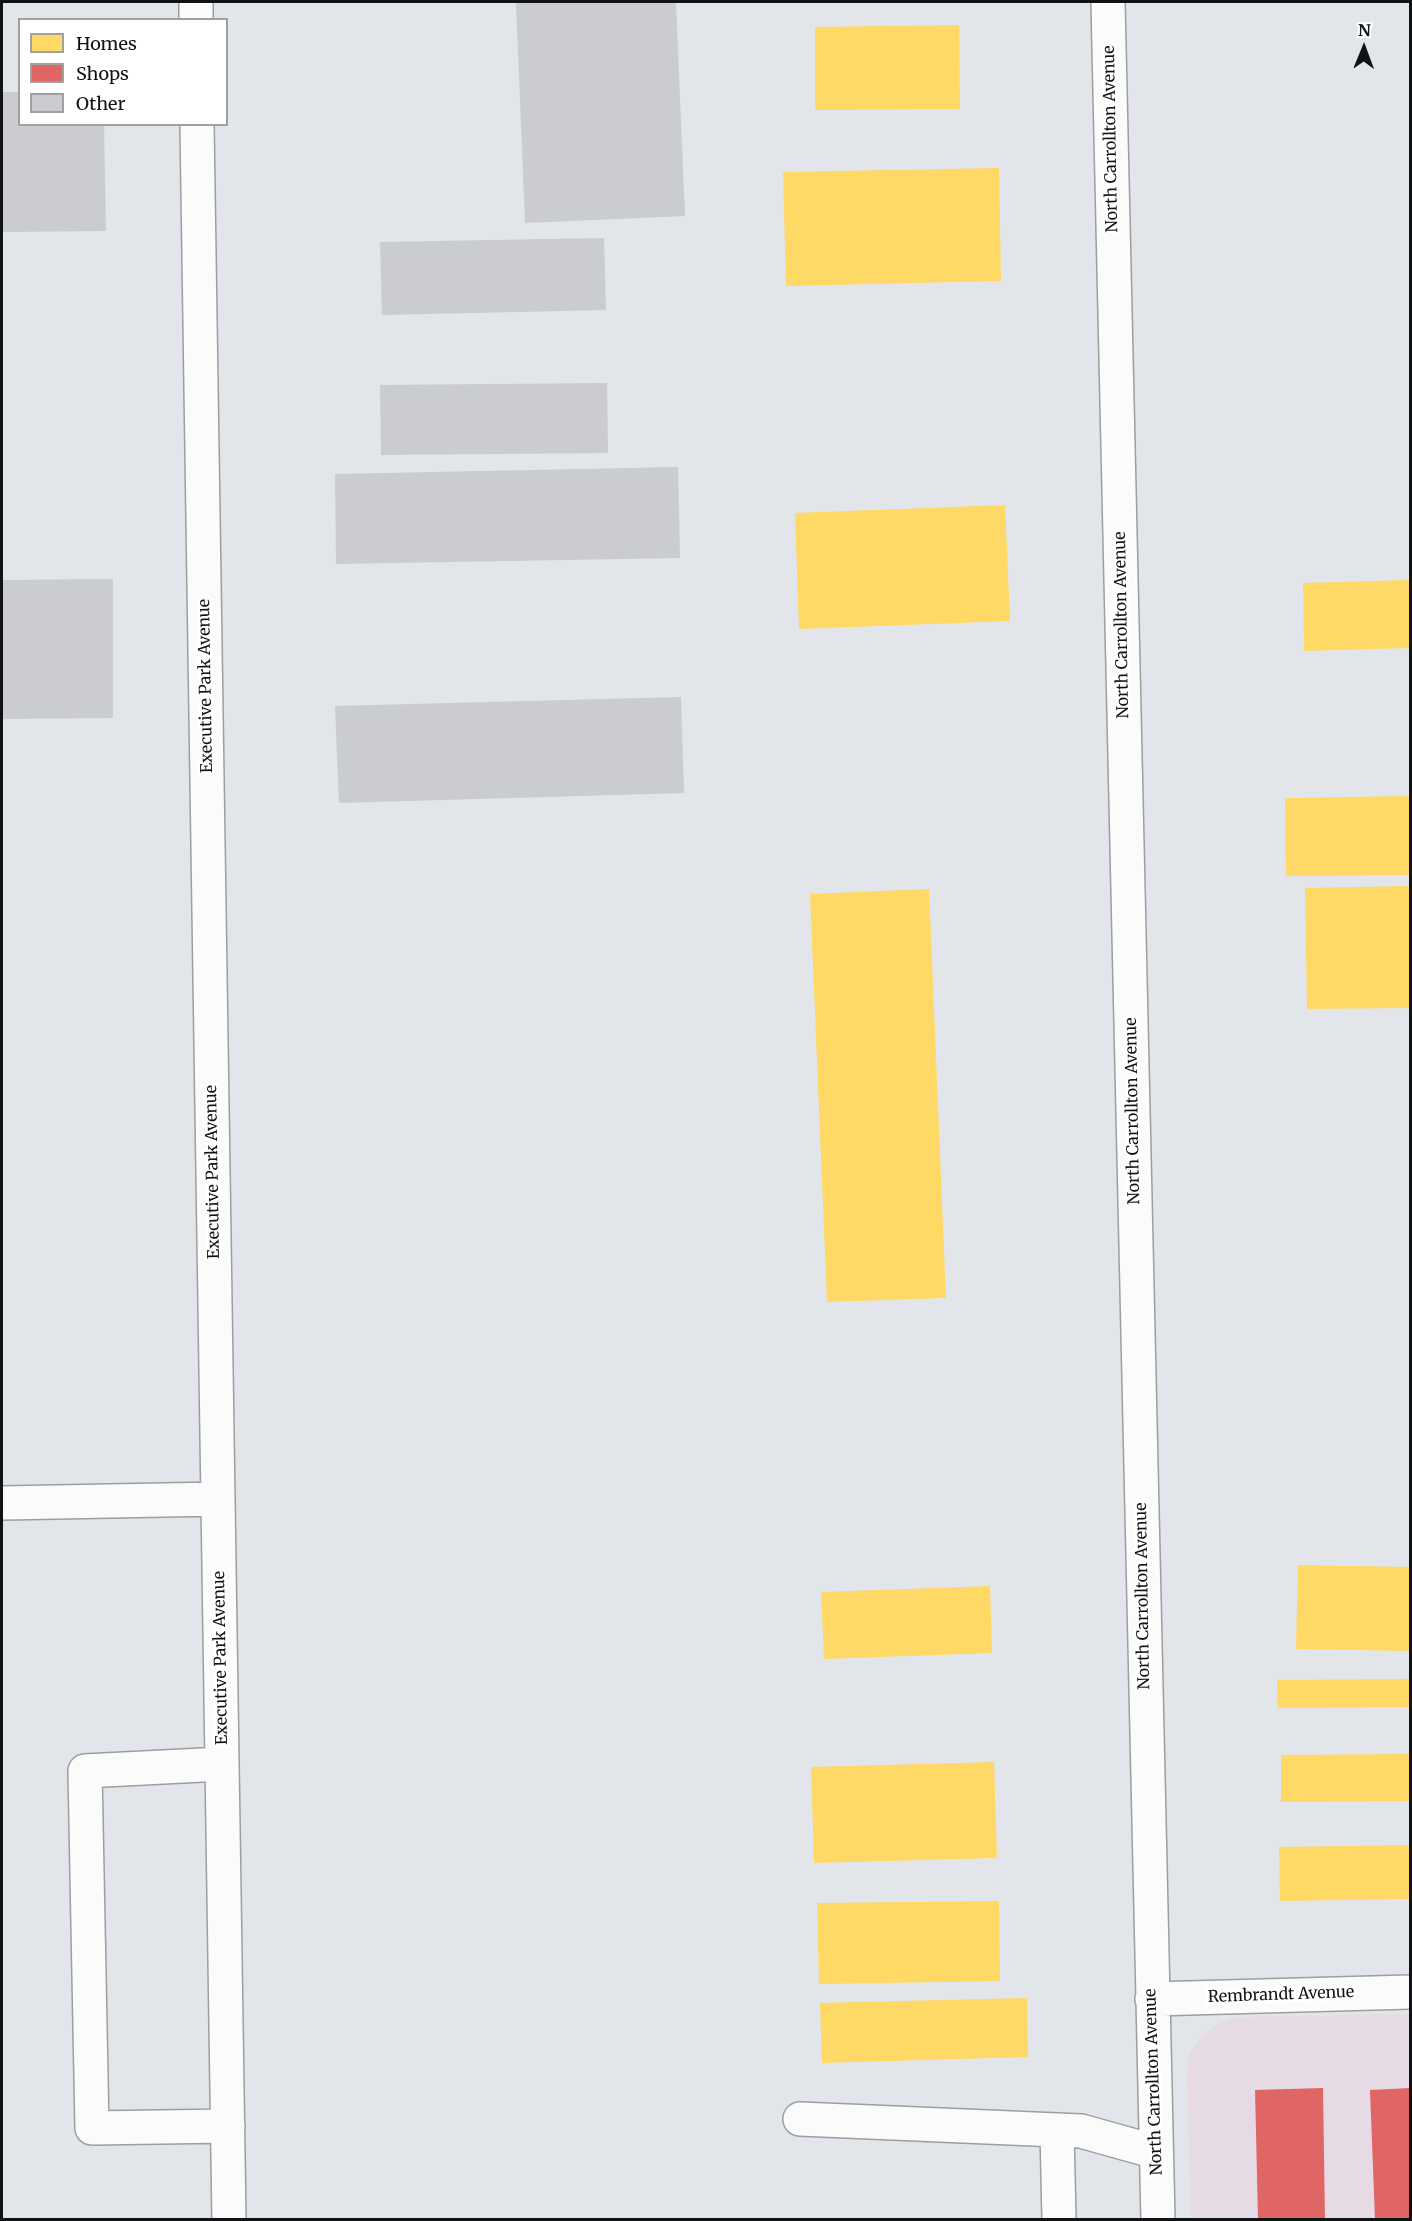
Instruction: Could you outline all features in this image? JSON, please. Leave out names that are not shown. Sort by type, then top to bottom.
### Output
[{"type":"street","points":[[196,2],[196,18]]},
{"type":"street","name":"North Carrollton Avenue","points":[[1108,2],[1158,2220]]},
{"type":"street","name":"Executive Park Avenue","points":[[197,126],[229,2220]]},
{"type":"street","points":[[2,1503],[218,1498]]},
{"type":"street","points":[[222,1764],[85,1771],[92,2128],[228,2126]]},
{"type":"street","name":"Rembrandt Avenue","points":[[1152,1999],[1410,1992]]},
{"type":"street","points":[[800,2119],[1081,2132],[1156,2152]]},
{"type":"street","points":[[1057,2130],[1059,2220]]},
{"type":"shaded area","points":[[1410,2014],[1410,2219],[1191,2219],[1187,2073],[1189,2055],[1198,2041],[1211,2028],[1229,2019],[1243,2017]]},
{"type":"building: Homes","points":[[959,25],[960,109],[815,110],[815,27]]},
{"type":"building: Homes","points":[[999,168],[1001,281],[786,286],[783,172]]},
{"type":"building: Homes","points":[[1005,505],[1010,621],[799,629],[795,513]]},
{"type":"building: Homes","points":[[1410,580],[1410,648],[1304,651],[1303,583]]},
{"type":"building: Homes","points":[[1410,796],[1410,875],[1286,876],[1285,798]]},
{"type":"building: Homes","points":[[1410,886],[1410,1008],[1307,1009],[1305,888]]},
{"type":"building: Homes","points":[[929,889],[946,1298],[827,1302],[810,894]]},
{"type":"building: Homes","points":[[1298,1565],[1410,1567],[1410,1651],[1296,1649]]},
{"type":"building: Homes","points":[[990,1586],[992,1653],[824,1659],[821,1592]]},
{"type":"building: Homes","points":[[1410,1679],[1410,1707],[1278,1708],[1277,1680]]},
{"type":"building: Homes","points":[[1410,1754],[1410,1801],[1281,1802],[1281,1755]]},
{"type":"building: Homes","points":[[994,1762],[997,1858],[814,1863],[811,1767]]},
{"type":"building: Homes","points":[[1410,1845],[1410,1899],[1280,1901],[1279,1847]]},
{"type":"building: Homes","points":[[999,1901],[1000,1981],[819,1984],[817,1903]]},
{"type":"building: Homes","points":[[1027,1998],[1028,2057],[822,2063],[820,2003]]},
{"type":"building: Shops","points":[[1323,2088],[1325,2220],[1258,2220],[1255,2090]]},
{"type":"building: Shops","points":[[1410,2088],[1410,2220],[1375,2220],[1370,2090]]},
{"type":"building: Other","points":[[516,2],[676,2],[685,216],[525,223]]},
{"type":"building: Other","points":[[2,92],[18,92],[18,126],[104,126],[106,231],[2,232]]},
{"type":"building: Other","points":[[604,238],[606,310],[382,315],[380,242]]},
{"type":"building: Other","points":[[607,383],[608,453],[381,455],[380,385]]},
{"type":"building: Other","points":[[678,467],[680,558],[336,564],[335,474]]},
{"type":"building: Other","points":[[113,579],[113,718],[2,719],[2,580]]},
{"type":"building: Other","points":[[681,697],[684,793],[339,803],[335,706]]}]
